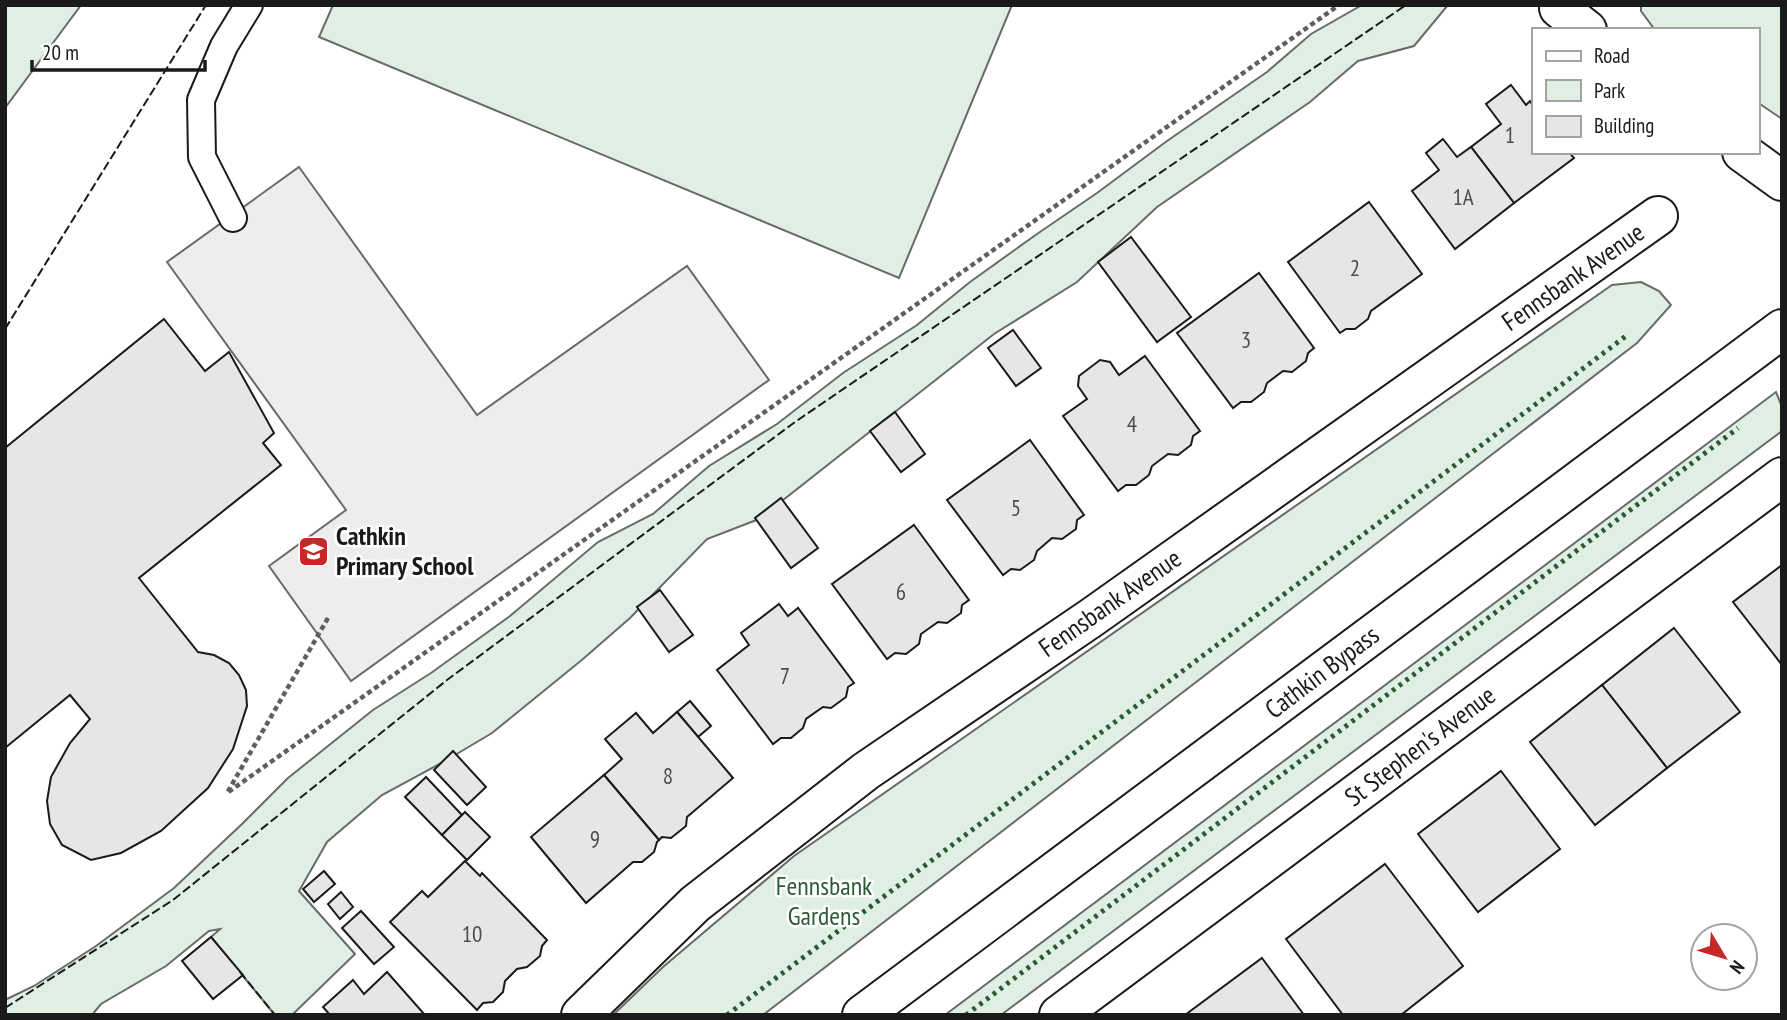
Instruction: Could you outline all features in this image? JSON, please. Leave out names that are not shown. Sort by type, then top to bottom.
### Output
[{"type":"street","points":[[1745,154],[1782,181]]},
{"type":"street","name":"Fennsbank Avenue","points":[[581,1015],[695,904],[866,771],[1091,618],[1658,216]]},
{"type":"street","name":"Cathkin Bypass","points":[[862,1015],[1782,329]]},
{"type":"street","name":"St Stephen's Avenue","points":[[1059,1015],[1782,477]]},
{"type":"lane","points":[[233,218],[202,157],[201,100],[224,46],[249,5]]},
{"type":"path","points":[[328,618],[227,793],[1339,5]]},
{"type":"green space","points":[[5,5],[81,5],[5,108]]},
{"type":"green space","points":[[333,5],[1012,5],[899,278],[319,37]]},
{"type":"green space","points":[[1362,5],[1448,5],[1414,46],[1358,61],[1310,102],[1157,207],[1077,282],[994,334],[759,519],[707,539],[630,618],[492,733],[382,795],[327,842],[299,891],[355,954],[292,1015],[275,1015],[211,937],[220,929],[209,931],[166,966],[101,1004],[92,1015],[5,1015],[5,1000],[34,986],[96,946],[174,888],[288,778],[373,710],[431,673],[510,616],[598,542],[653,514],[709,466],[777,424],[843,373],[917,325],[970,282],[1267,72],[1311,34]]},
{"type":"green space","points":[[1641,5],[1782,5],[1782,119],[1759,103],[1759,28],[1654,28],[1641,11]]},
{"type":"green space","name":"Fennsbank Gardens","points":[[1641,282],[1659,291],[1671,305],[1637,343],[763,1015],[613,1015],[663,967],[794,856],[1612,285]]},
{"type":"green space","points":[[1776,392],[1782,407],[1782,431],[1001,1015],[945,1015]]},
{"type":"shaded area","points":[[299,167],[477,415],[687,266],[769,380],[351,681],[269,566],[346,510],[167,262]]},
{"type":"building","points":[[1511,85],[1526,105],[1530,101],[1532,104],[1532,154],[1571,154],[1574,158],[1514,203],[1471,147],[1501,124],[1486,104]]},
{"type":"building","points":[[1443,139],[1457,157],[1471,147],[1514,203],[1455,249],[1412,191],[1439,170],[1426,153]]},
{"type":"building","points":[[1369,202],[1422,274],[1371,311],[1368,319],[1355,329],[1346,329],[1340,333],[1288,262]]},
{"type":"building","points":[[1131,237],[1191,317],[1157,342],[1098,262]]},
{"type":"building","points":[[1259,273],[1314,348],[1308,353],[1306,361],[1292,372],[1283,371],[1267,383],[1264,392],[1251,402],[1241,402],[1233,408],[1177,333]]},
{"type":"building","points":[[164,319],[205,371],[229,352],[274,433],[263,443],[281,465],[139,578],[198,652],[214,655],[229,663],[239,675],[246,690],[247,706],[233,749],[208,788],[161,831],[121,853],[91,860],[62,845],[50,824],[47,801],[51,777],[70,743],[90,719],[70,695],[5,748],[5,448]]},
{"type":"building","points":[[1013,330],[1041,368],[1016,386],[988,348]]},
{"type":"building","points":[[1145,356],[1200,431],[1193,436],[1191,445],[1178,455],[1168,454],[1152,466],[1149,475],[1136,485],[1126,485],[1118,491],[1063,416],[1087,399],[1078,386],[1079,376],[1100,360],[1110,362],[1119,375]]},
{"type":"building","points":[[895,412],[925,454],[901,472],[870,431]]},
{"type":"building","points":[[1030,440],[1084,515],[1077,520],[1076,529],[1062,539],[1052,538],[1037,551],[1034,560],[1020,570],[1011,569],[1003,575],[947,500]]},
{"type":"building","points":[[781,498],[818,548],[791,568],[755,518]]},
{"type":"building","points":[[914,525],[969,600],[962,605],[961,613],[947,623],[938,622],[921,634],[919,644],[906,654],[895,653],[887,659],[832,584]]},
{"type":"building","points":[[1782,565],[1782,665],[1733,602]]},
{"type":"building","points":[[660,590],[693,635],[669,652],[637,607]]},
{"type":"building","points":[[779,604],[788,616],[798,608],[854,683],[848,687],[846,697],[831,708],[823,707],[806,719],[803,728],[791,738],[781,738],[773,744],[717,670],[749,645],[741,633]]},
{"type":"building","points":[[1674,628],[1740,712],[1667,768],[1602,685]]},
{"type":"building","points":[[1602,685],[1667,768],[1595,825],[1530,742]]},
{"type":"building","points":[[690,701],[711,726],[698,737],[677,712]]},
{"type":"building","points":[[677,712],[733,778],[687,817],[686,826],[671,838],[662,837],[659,840],[604,775],[622,759],[605,739],[636,713],[653,733]]},
{"type":"building","points":[[453,751],[486,787],[467,805],[434,770]]},
{"type":"building","points":[[1501,771],[1560,849],[1478,912],[1418,834]]},
{"type":"building","points":[[604,775],[659,840],[654,852],[642,862],[633,862],[586,903],[531,837]]},
{"type":"building","points":[[426,777],[462,815],[442,835],[405,797]]},
{"type":"building","points":[[465,812],[490,837],[467,860],[442,835]]},
{"type":"building","points":[[465,861],[480,876],[482,873],[547,940],[542,946],[540,956],[527,967],[517,969],[505,981],[503,992],[493,1002],[483,1003],[477,1010],[390,922],[422,891],[428,897]]},
{"type":"building","points":[[1385,864],[1463,966],[1401,1015],[1343,1015],[1286,939]]},
{"type":"building","points":[[324,871],[335,884],[314,902],[303,889]]},
{"type":"building","points":[[341,892],[353,907],[340,919],[328,904]]},
{"type":"building","points":[[361,911],[394,947],[374,964],[342,928]]},
{"type":"building","points":[[211,937],[243,975],[213,999],[182,961]]},
{"type":"building","points":[[1262,958],[1304,1015],[1185,1015]]},
{"type":"building","points":[[387,972],[425,1015],[330,1015],[323,1007],[353,980],[364,994]]},
{"type":"hedge","points":[[727,1015],[1626,336]]},
{"type":"hedge","points":[[966,1015],[1738,428]]},
{"type":"fence","points":[[5,329],[206,5]]},
{"type":"fence","points":[[5,1008],[173,900],[447,680],[795,422],[1406,5]]},
{"type":"fence","points":[[240,972],[275,1015]]},
{"type":"place","name":"Cathkin Primary School","points":[[313,551]]}]
